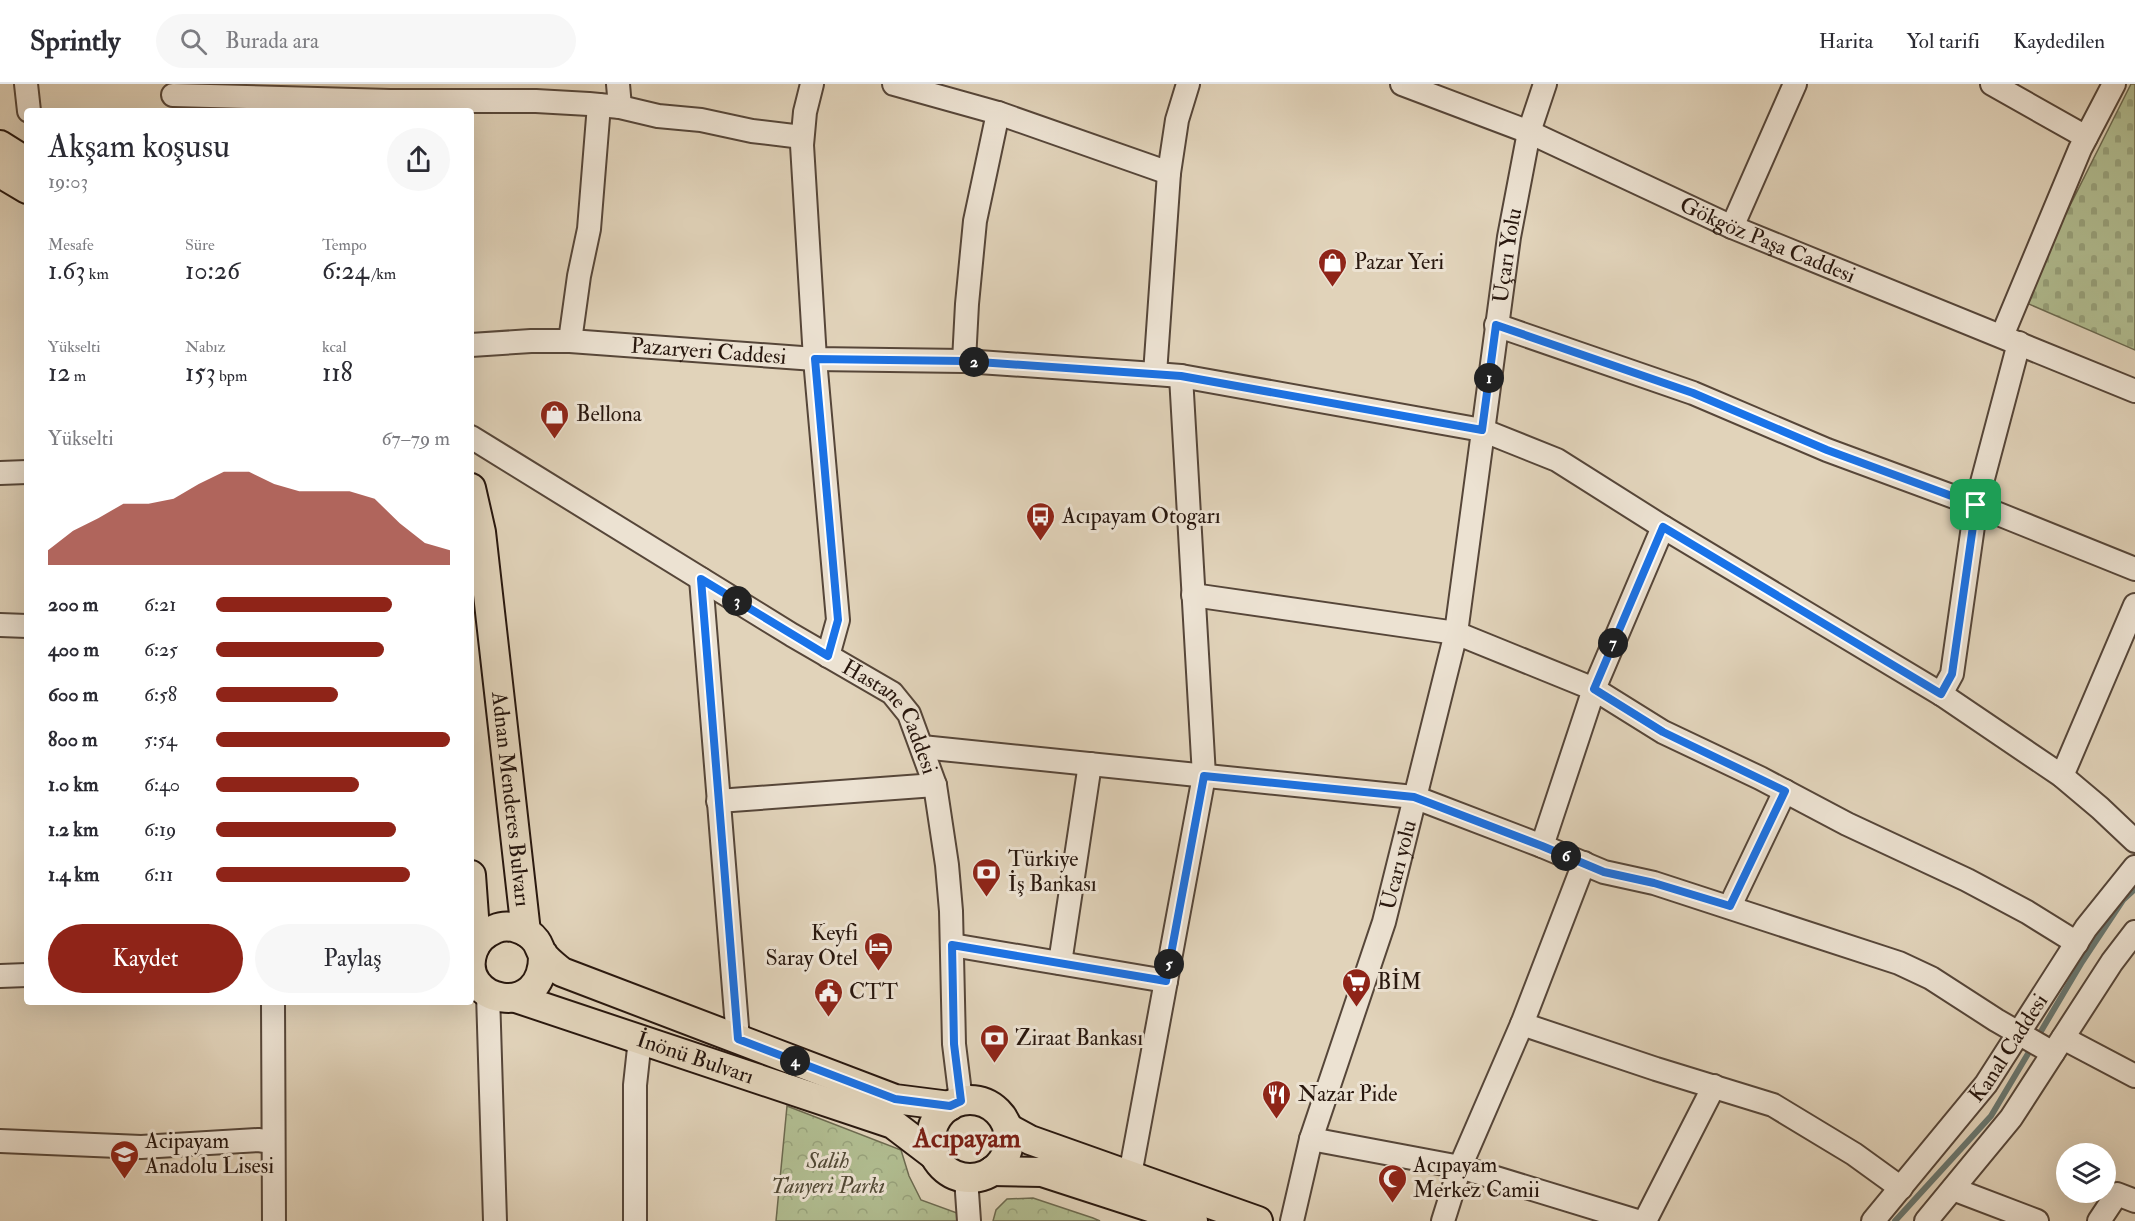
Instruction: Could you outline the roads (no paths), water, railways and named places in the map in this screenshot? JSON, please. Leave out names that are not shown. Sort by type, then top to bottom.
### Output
[{"type":"main road","points":[[0,145],[24,160]]},
{"type":"main road","points":[[0,172],[24,187]]},
{"type":"main road","name":"Adnan Menderes Bulvarı","points":[[474,501],[481,532],[526,932]]},
{"type":"main road","points":[[474,953],[486,933],[499,927],[513,927],[526,932],[537,941],[543,954],[543,968],[538,982],[528,992],[516,998],[501,999],[488,994],[478,984],[474,975]]},
{"type":"main road","name":"İnönü Bulvarı","points":[[543,954],[562,972],[895,1099],[956,1103]]},
{"type":"main road","name":"İnönü Bulvarı","points":[[516,998],[893,1124],[935,1156]]},
{"type":"main road","points":[[979,1175],[1001,1163],[1007,1152],[1008,1128],[1003,1117],[995,1108],[985,1103],[973,1100],[956,1103],[941,1113],[931,1133],[935,1156],[943,1167],[954,1174],[979,1175],[1042,1172],[1192,1221]]},
{"type":"main road","points":[[1008,1128],[1030,1140],[1258,1221]]},
{"type":"street","points":[[27,84],[29,108]]},
{"type":"street","points":[[570,341],[609,106],[618,84]]},
{"type":"street","points":[[813,84],[805,112],[802,137],[815,359],[838,620],[828,656]]},
{"type":"street","points":[[894,84],[998,112],[1169,173]]},
{"type":"street","points":[[1155,374],[1169,173],[1177,120],[1188,84]]},
{"type":"street","name":"Gökgöz Paşa Caddesi","points":[[1402,84],[1529,132],[1732,227],[2135,391]]},
{"type":"street","name":"Uçarı Yolu","points":[[1482,430],[1509,237],[1529,132],[1545,84]]},
{"type":"street","points":[[1732,227],[1795,84]]},
{"type":"street","points":[[1992,84],[2086,137]]},
{"type":"street","points":[[1941,694],[1952,674],[1976,505],[2010,339],[2086,137],[2114,84]]},
{"type":"street","points":[[173,97],[391,106],[536,101],[609,106],[658,116],[700,120],[752,131],[802,137]]},
{"type":"street","points":[[964,361],[975,221],[998,112]]},
{"type":"street","points":[[1496,325],[1693,393],[1827,450],[1976,505],[2135,569]]},
{"type":"street","name":"Pazaryeri Caddesi","points":[[474,345],[570,341],[815,359],[964,361],[1181,376],[1482,430],[1557,460],[1663,527],[1941,694],[2062,776],[2135,841]]},
{"type":"street","points":[[1130,1175],[1204,776],[1181,376]]},
{"type":"street","name":"Ucarı yolu","points":[[1292,1221],[1311,1139],[1384,922],[1456,633],[1482,430]]},
{"type":"street","name":"Hastane Caddesi","points":[[474,439],[701,579],[892,693],[909,714],[935,785],[947,866],[952,945],[956,1103]]},
{"type":"street","points":[[0,473],[24,472]]},
{"type":"street","points":[[1542,846],[1594,689],[1663,527]]},
{"type":"street","points":[[701,579],[738,1039]]},
{"type":"street","points":[[1193,595],[1456,633],[1594,689],[1663,732],[1785,791],[1846,824],[1977,885],[2077,943]]},
{"type":"street","points":[[2062,776],[2135,605]]},
{"type":"street","points":[[0,626],[24,626]]},
{"type":"street","points":[[922,747],[1414,797],[1604,872],[1654,883],[1730,906],[1899,963],[1931,978],[2021,1035],[2135,1076]]},
{"type":"street","points":[[1060,963],[1090,764]]},
{"type":"street","points":[[718,801],[935,785]]},
{"type":"street","points":[[1730,906],[1785,791]]},
{"type":"street","points":[[1443,1221],[1460,1167],[1522,1024],[1584,863]]},
{"type":"street","name":"Kanal Caddesi","points":[[1873,1221],[1986,1084],[2021,1035],[2077,943],[2135,867]]},
{"type":"street","name":"Kanal Caddesi","points":[[1926,1221],[2012,1118],[2054,1047],[2135,932]]},
{"type":"street","points":[[952,945],[1166,981]]},
{"type":"street","points":[[0,976],[24,975]]},
{"type":"street","points":[[488,994],[495,1221]]},
{"type":"street","points":[[273,1005],[274,1221]]},
{"type":"street","points":[[1522,1024],[1773,1105],[1854,1154],[1901,1188]]},
{"type":"street","points":[[635,1221],[635,1085],[640,1039]]},
{"type":"street","points":[[1645,1221],[1714,1086]]},
{"type":"street","points":[[1311,1139],[1460,1167],[1637,1221]]},
{"type":"street","points":[[0,1141],[141,1147],[258,1140],[273,1142]]},
{"type":"street","points":[[969,1221],[979,1175]]},
{"type":"street","points":[[1953,1189],[2037,1221]]},
{"type":"street","points":[[2099,1221],[2117,1194],[2135,1201]]},
{"type":"waterway","points":[[2037,1038],[2082,962],[2123,900],[2135,889]]},
{"type":"waterway","points":[[1895,1221],[1991,1116],[2032,1047]]},
{"type":"place","name":"Pazar Yeri","points":[[1333,288]]},
{"type":"place","name":"Bellona","points":[[555,440]]},
{"type":"place","name":"Acıpayam Otogarı","points":[[1041,542]]},
{"type":"place","name":"Türkiye İş Bankası","points":[[987,898]]},
{"type":"place","name":"Keyfi Saray Otel","points":[[879,972]]},
{"type":"place","name":"BİM","points":[[1356,1008]]},
{"type":"place","name":"CTT","points":[[828,1018]]},
{"type":"place","name":"Ziraat Bankası","points":[[994,1064]]},
{"type":"place","name":"Nazar Pide","points":[[1277,1120]]},
{"type":"place","name":"Acipayam Anadolu Lisesi","points":[[124,1180]]},
{"type":"place","name":"Acıpayam Merkez Camii","points":[[1392,1204]]},
{"type":"district","name":"Acıpayam","points":[[967,1138]]},
{"type":"park label","name":"Salih Tanyeri Parkı","points":[[828,1174]]}]
